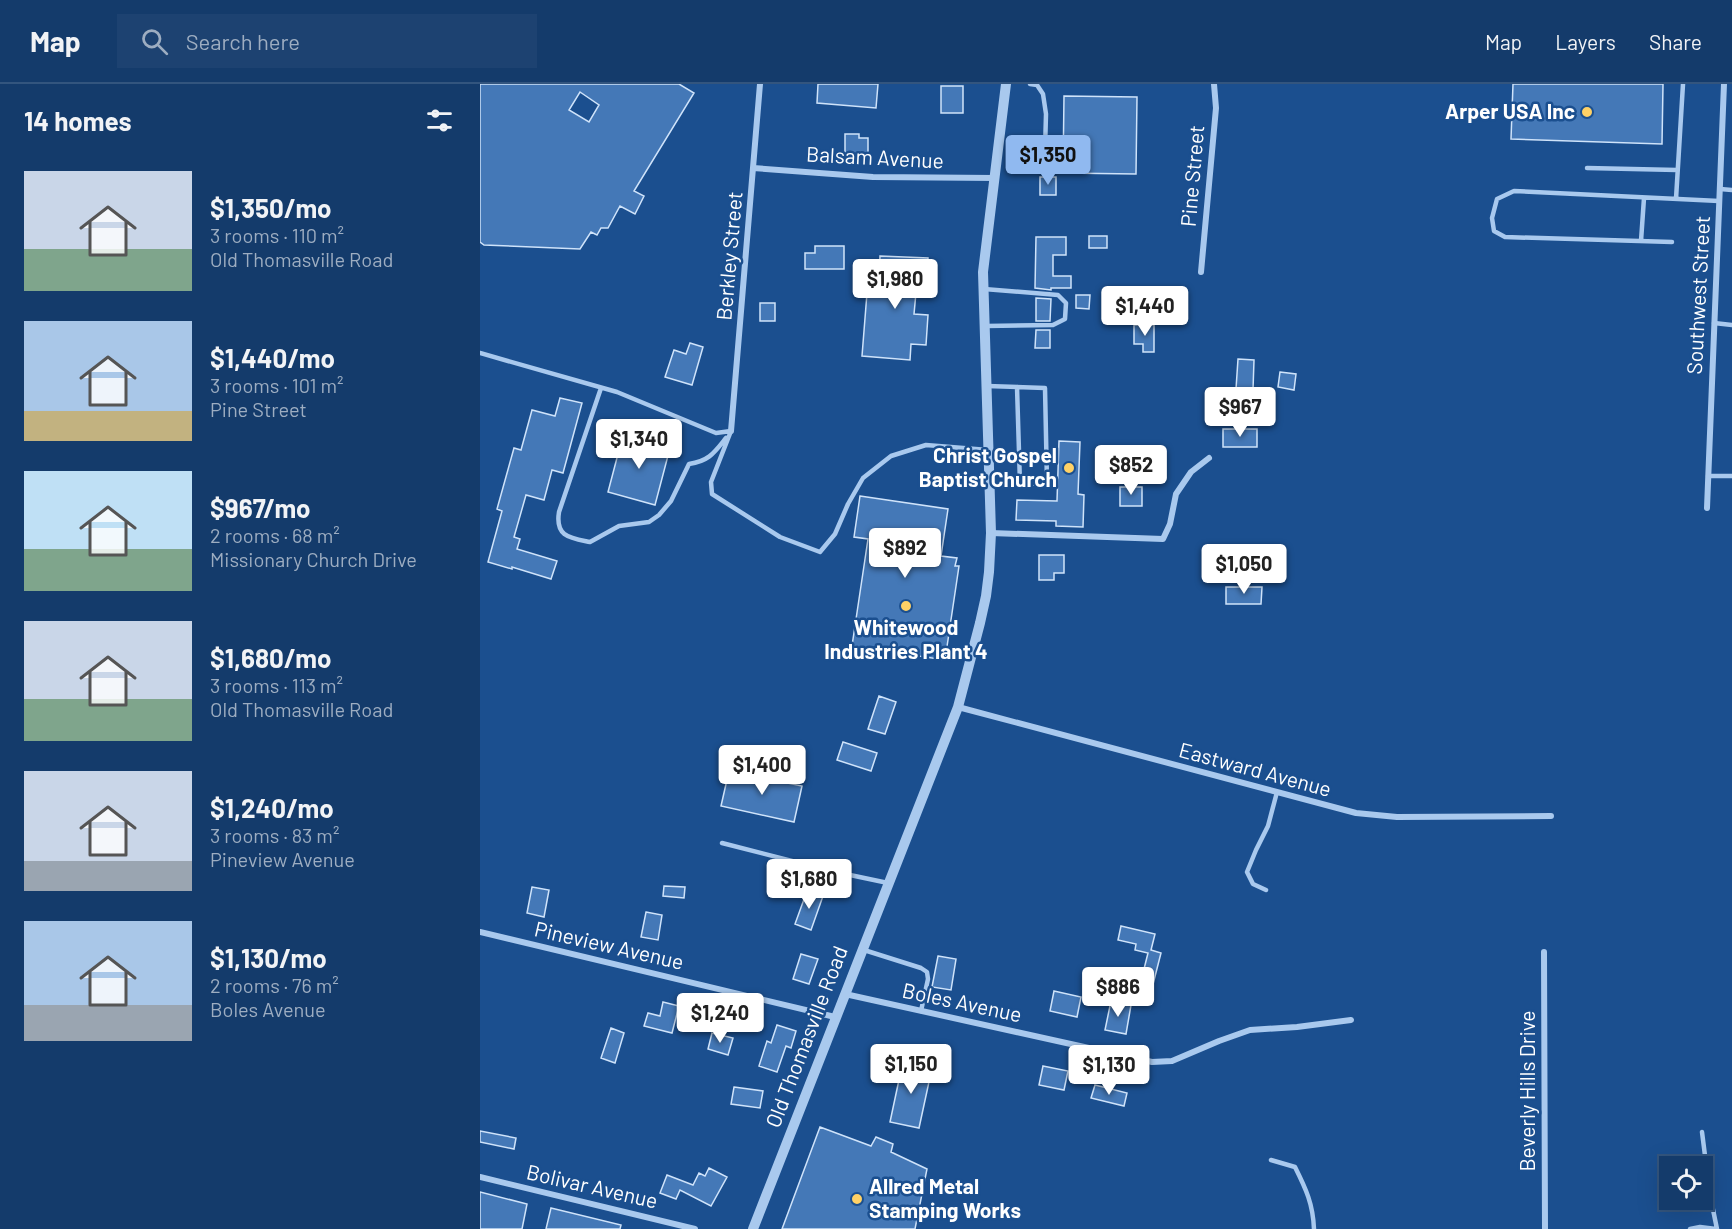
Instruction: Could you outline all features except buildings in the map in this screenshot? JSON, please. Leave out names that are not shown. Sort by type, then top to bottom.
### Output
[{"type":"street","name":"Berkley Street","points":[[731,431],[760,84]]},
{"type":"street","name":"Old Thomasville Road","points":[[753,1229],[958,707],[986,596],[991,533],[983,272],[1006,84]]},
{"type":"street","name":"Pine Street","points":[[1201,272],[1216,108],[1214,84]]},
{"type":"street","name":"Southwest Street","points":[[1707,508],[1724,84]]},
{"type":"street","name":"Balsam Avenue","points":[[753,168],[873,177],[996,178]]},
{"type":"street","points":[[991,533],[1163,539],[1170,524],[1176,494],[1191,472],[1209,458]]},
{"type":"street","name":"Eastward Avenue","points":[[958,707],[1356,813],[1397,817],[1551,816]]},
{"type":"street","name":"Pineview Avenue","points":[[480,932],[835,1017]]},
{"type":"street","name":"Beverly Hills Drive","points":[[1544,952],[1545,1229]]},
{"type":"street","name":"Boles Avenue","points":[[844,994],[1152,1062],[1172,1061],[1250,1030],[1351,1020]]},
{"type":"street","name":"Bolivar Avenue","points":[[480,1177],[695,1229]]},
{"type":"lane","points":[[1030,84],[1036,85],[1043,94],[1046,114],[1045,150]]},
{"type":"lane","points":[[1676,199],[1683,84]]},
{"type":"lane","points":[[1587,168],[1677,170]]},
{"type":"lane","points":[[1720,189],[1732,190]]},
{"type":"lane","points":[[1672,242],[1505,237],[1494,231],[1492,218],[1497,199],[1514,191],[1719,201]]},
{"type":"lane","points":[[1641,241],[1644,198]]},
{"type":"lane","points":[[983,289],[1058,295],[1066,303],[1065,319],[1053,325],[984,326]]},
{"type":"lane","points":[[1714,323],[1732,325]]},
{"type":"lane","points":[[480,353],[616,392],[716,433],[731,431]]},
{"type":"lane","points":[[986,386],[1045,388],[1047,483],[989,486]]},
{"type":"lane","points":[[1017,387],[1020,484]]},
{"type":"lane","points":[[601,388],[557,522],[560,531],[573,539],[590,542],[619,526],[649,522],[659,515],[671,501],[689,464],[701,462],[713,455],[731,431]]},
{"type":"lane","points":[[731,431],[711,482],[712,494],[780,537],[820,552],[835,534],[863,478],[891,456],[926,445],[988,450]]},
{"type":"lane","points":[[1708,476],[1732,476]]},
{"type":"lane","points":[[1266,890],[1253,884],[1247,873],[1268,826],[1277,792]]},
{"type":"lane","points":[[722,843],[888,883]]},
{"type":"lane","points":[[862,950],[921,968],[927,972],[928,979],[921,1011]]},
{"type":"lane","points":[[1690,1229],[1700,1227],[1717,1229],[1702,1132]]},
{"type":"lane","points":[[1271,1160],[1295,1167],[1313,1209],[1314,1229]]},
{"type":"place","name":"Arper USA Inc","points":[[1587,112]]},
{"type":"place","name":"Christ Gospel Baptist Church","points":[[1069,468]]},
{"type":"place","name":"Whitewood Industries Plant 4","points":[[906,606]]},
{"type":"place","name":"Allred Metal Stamping Works","points":[[857,1199]]}]
